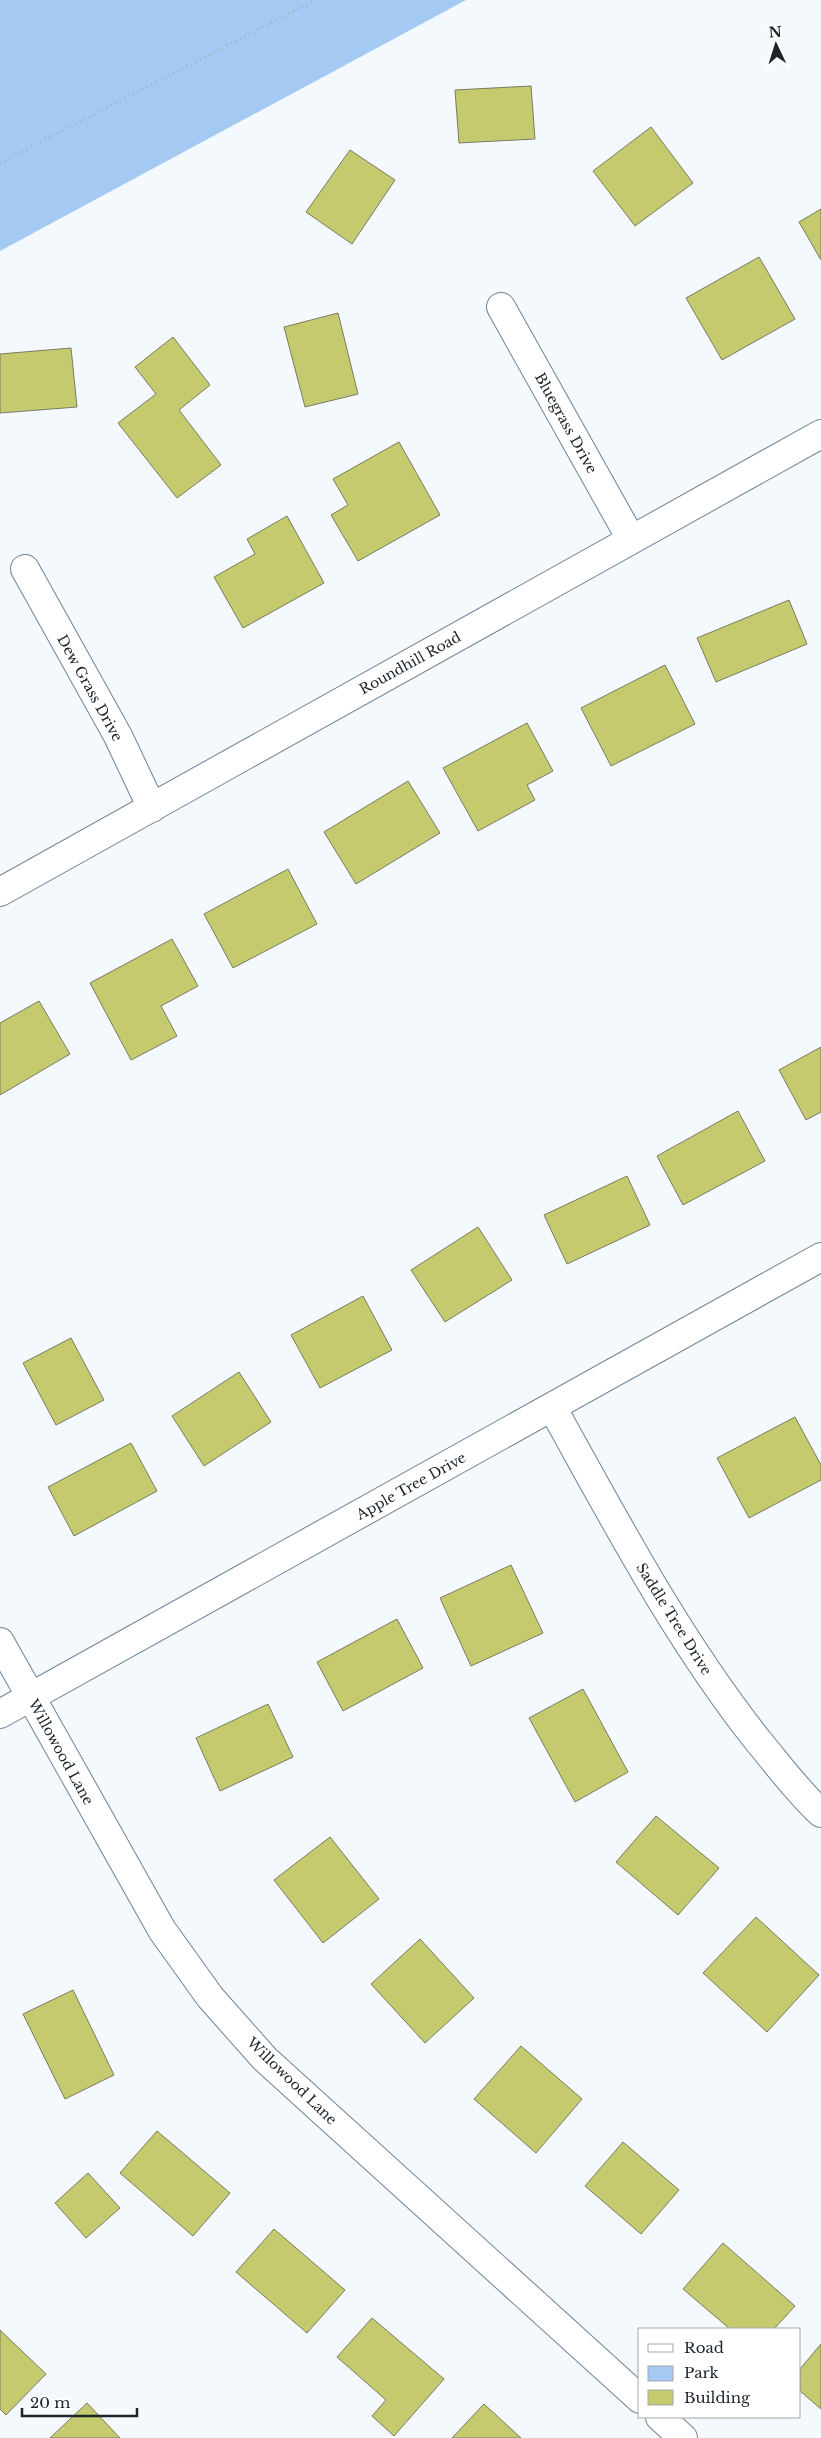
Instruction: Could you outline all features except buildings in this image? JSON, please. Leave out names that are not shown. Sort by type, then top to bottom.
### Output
[{"type":"street","name":"Bluegrass Drive","points":[[501,307],[631,539]]},
{"type":"street","name":"Roundhill Road","points":[[0,892],[821,434]]},
{"type":"street","name":"Dew Grass Drive","points":[[25,569],[118,736],[152,808]]},
{"type":"street","name":"Apple Tree Drive","points":[[0,1714],[821,1257]]},
{"type":"street","name":"Saddle Tree Drive","points":[[552,1407],[670,1617],[728,1702],[804,1798],[821,1813]]},
{"type":"street","name":"Willowood Lane","points":[[0,1642],[162,1930],[210,1998],[265,2059],[638,2397]]},
{"type":"street","points":[[661,2418],[683,2438]]},
{"type":"path","points":[[0,163],[315,0]]},
{"type":"green space","points":[[0,0],[466,0],[0,251]]}]
